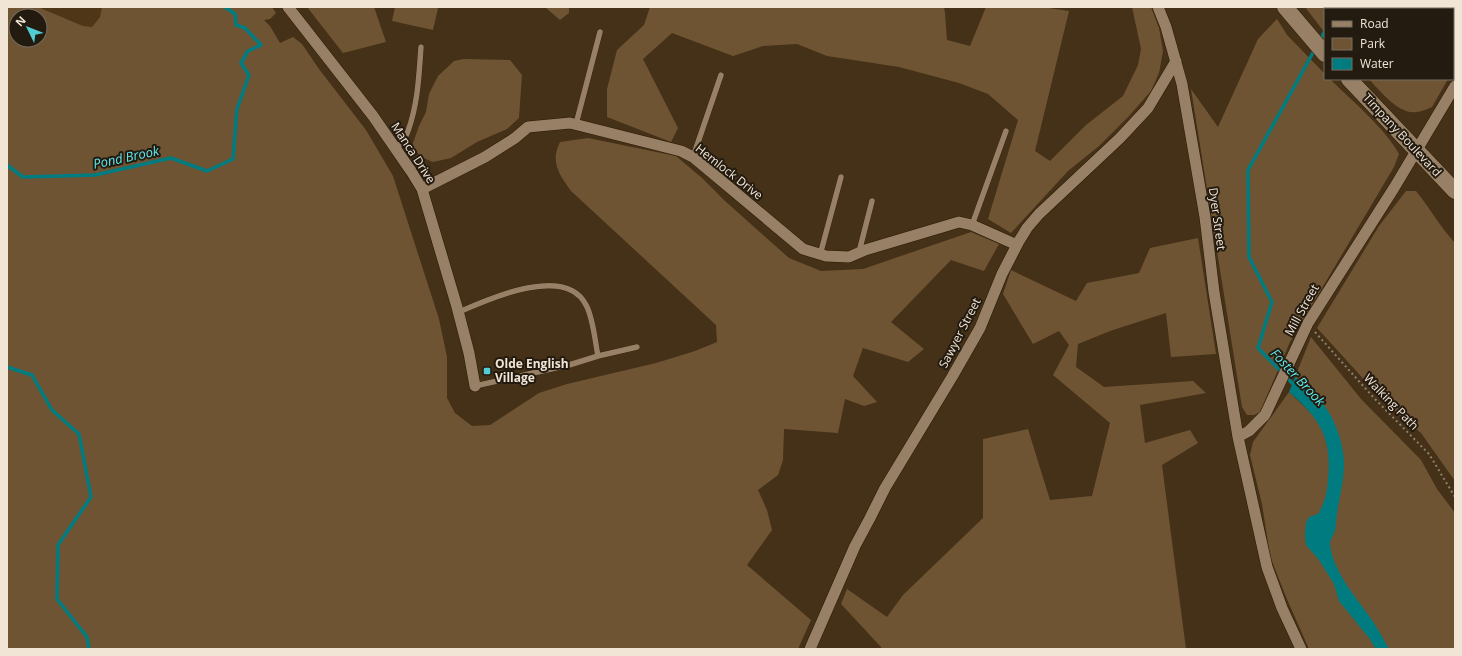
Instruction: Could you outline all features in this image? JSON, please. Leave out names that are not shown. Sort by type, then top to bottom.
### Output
[{"type":"main road","points":[[1285,7],[1320,49]]},
{"type":"main road","name":"Timpany Boulevard","points":[[1350,80],[1455,191]]},
{"type":"street","name":"Manca Drive","points":[[288,7],[373,116],[411,170],[422,189],[458,312],[469,353],[475,386]]},
{"type":"street","name":"Dyer Street","points":[[1158,7],[1166,27],[1182,84],[1205,217],[1214,292],[1238,437]]},
{"type":"street","name":"Sawyer Street","points":[[810,649],[855,546],[885,488],[949,383],[980,328],[1002,274],[1027,228],[1039,214],[1120,138],[1148,108],[1176,61]]},
{"type":"street","name":"Mill Street","points":[[1238,437],[1249,431],[1265,415],[1308,323],[1417,151],[1455,86]]},
{"type":"street","name":"Hemlock Drive","points":[[422,189],[484,157],[515,138],[528,127],[570,123],[681,150],[755,208],[803,249],[820,255],[849,257],[959,222],[972,225],[1017,245]]},
{"type":"street","points":[[1238,437],[1267,567],[1282,608],[1301,649]]},
{"type":"lane","points":[[576,124],[600,32]]},
{"type":"lane","points":[[396,150],[408,132],[418,86],[421,47]]},
{"type":"lane","points":[[693,158],[721,75]]},
{"type":"lane","points":[[972,225],[1006,131]]},
{"type":"lane","points":[[820,255],[841,177]]},
{"type":"lane","points":[[859,253],[872,201]]},
{"type":"lane","points":[[458,312],[483,301],[519,290],[547,285],[561,286],[573,291],[583,300],[586,305],[598,356]]},
{"type":"lane","points":[[475,386],[569,365],[598,356],[637,347]]},
{"type":"path","name":"Walking Path","points":[[1308,323],[1373,397],[1429,454],[1455,497]]},
{"type":"shaded area","points":[[38,7],[102,7],[100,17],[92,27],[83,26],[48,11],[48,8]]},
{"type":"green space","points":[[7,7],[40,8],[8,8],[8,48],[48,48],[48,11],[83,26],[92,27],[100,17],[102,7],[272,7],[276,13],[270,19],[264,20],[270,26],[280,43],[293,37],[302,44],[319,69],[366,130],[393,176],[439,319],[447,357],[447,398],[455,413],[472,426],[490,425],[539,393],[567,384],[656,363],[695,351],[717,342],[716,325],[571,191],[557,168],[556,156],[560,142],[588,138],[676,156],[789,258],[821,271],[863,269],[971,232],[999,244],[984,271],[951,260],[891,322],[924,349],[908,362],[863,348],[853,376],[877,402],[864,406],[845,399],[838,433],[784,429],[783,460],[778,475],[758,490],[767,510],[772,530],[747,565],[811,620],[798,649],[7,649]]},
{"type":"green space","points":[[307,7],[374,7],[386,42],[343,53]]},
{"type":"green space","points":[[395,7],[438,8],[433,30],[392,21]]},
{"type":"green space","points":[[545,7],[569,7],[569,13],[560,20]]},
{"type":"green space","points":[[650,7],[944,7],[947,40],[970,46],[986,7],[1042,7],[1069,11],[1035,151],[1050,161],[1086,125],[1123,96],[1138,65],[1141,49],[1132,7],[1151,7],[1159,28],[1163,51],[1159,73],[1151,91],[1099,146],[1068,171],[1011,233],[988,219],[1018,120],[988,94],[959,83],[899,67],[827,56],[797,44],[763,46],[733,56],[672,33],[643,59],[678,128],[671,142],[607,117],[607,89],[617,50],[644,25]]},
{"type":"green space","points":[[1305,7],[1455,7],[1455,67],[1454,69],[1454,8],[1324,8],[1324,32]]},
{"type":"green space","points":[[1277,19],[1287,35],[1324,73],[1324,80],[1331,80],[1377,124],[1399,154],[1394,167],[1290,342],[1260,412],[1254,415],[1247,415],[1242,407],[1191,89],[1218,127],[1258,39]]},
{"type":"green space","points":[[464,59],[510,60],[522,75],[519,118],[507,129],[477,142],[451,158],[433,162],[421,157],[412,146],[426,112],[429,94],[438,76],[454,61]]},
{"type":"green space","points":[[1370,80],[1447,80],[1432,107],[1422,111],[1410,112],[1403,110],[1384,95]]},
{"type":"green space","points":[[1406,191],[1416,191],[1455,243],[1455,481],[1421,433],[1379,396],[1317,328],[1379,226]]},
{"type":"green space","points":[[1198,238],[1216,354],[1171,357],[1166,313],[1110,331],[1078,344],[1076,367],[1104,387],[1193,381],[1206,393],[1140,405],[1145,443],[1190,430],[1198,443],[1162,465],[1186,649],[881,649],[881,647],[841,604],[847,589],[887,617],[903,595],[983,518],[983,439],[1028,429],[1050,500],[1092,496],[1110,423],[1053,375],[1069,345],[1059,331],[1033,344],[1003,294],[1011,270],[1076,301],[1087,283],[1139,273],[1150,248]]},
{"type":"green space","points":[[1311,337],[1361,399],[1421,460],[1437,489],[1455,513],[1455,649],[1309,649],[1270,556],[1262,504],[1250,455],[1253,442],[1289,392],[1312,414],[1323,430],[1327,446],[1329,431],[1295,377]]},
{"type":"water","points":[[1295,377],[1314,393],[1329,413],[1335,424],[1342,447],[1344,460],[1343,475],[1336,528],[1330,543],[1332,555],[1347,585],[1374,623],[1389,649],[1376,649],[1339,601],[1334,584],[1319,560],[1306,545],[1306,523],[1309,517],[1318,514],[1322,506],[1327,489],[1329,464],[1326,440],[1322,430],[1309,411],[1289,392]]},
{"type":"waterway","name":"Pond Brook","points":[[7,165],[23,177],[95,175],[171,158],[207,171],[233,159],[237,109],[249,75],[241,63],[248,51],[261,45],[245,28],[236,25],[235,14],[225,7]]},
{"type":"waterway","name":"Foster Brook","points":[[1320,40],[1324,33]]},
{"type":"waterway","name":"Foster Brook","points":[[1296,387],[1258,348],[1272,302],[1249,257],[1248,170],[1315,49]]},
{"type":"waterway","name":"Pond Brook","points":[[7,367],[32,375],[52,410],[79,434],[91,497],[58,545],[57,599],[87,637],[89,649]]},
{"type":"place","name":"Olde English Village","points":[[487,371]]}]
